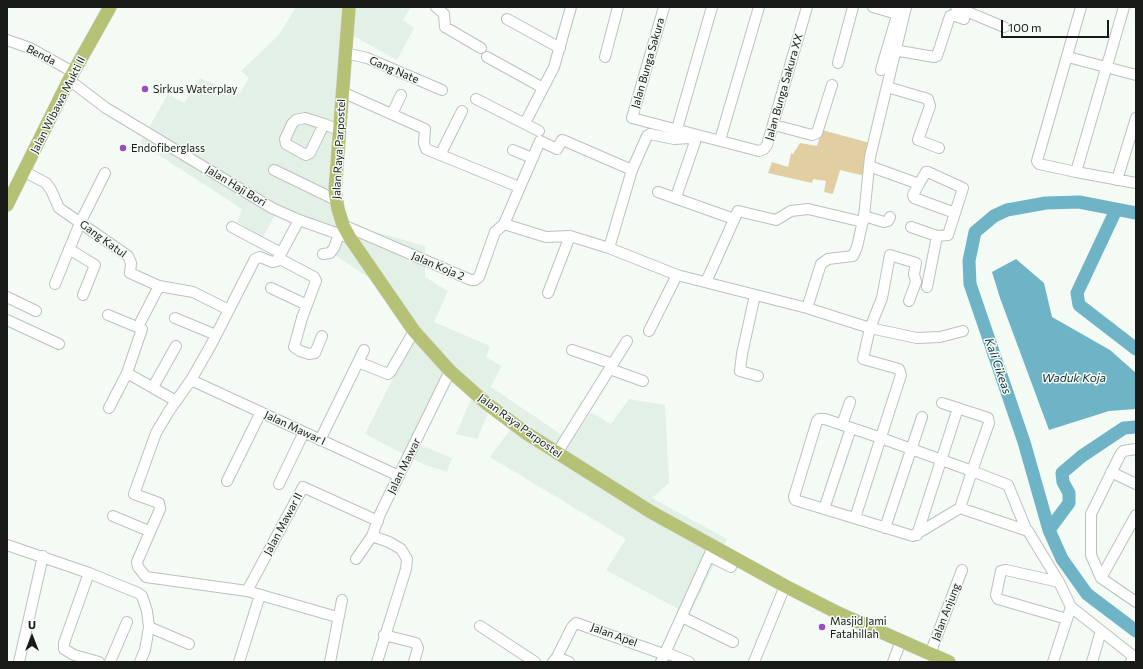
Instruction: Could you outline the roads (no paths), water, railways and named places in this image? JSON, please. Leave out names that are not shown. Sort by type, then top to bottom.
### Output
[{"type":"main road","name":"Jalan Wibawa Mukti II","points":[[7,205],[25,172],[71,76],[110,7]]},
{"type":"main road","name":"Jalan Raya Parpostel","points":[[349,7],[339,130],[336,200],[344,232],[414,331],[450,372],[486,403],[557,453],[711,552],[785,586],[838,613],[949,662]]},
{"type":"street","points":[[436,7],[444,14],[445,27],[481,48]]},
{"type":"street","points":[[525,123],[554,67],[572,7]]},
{"type":"street","points":[[605,57],[618,7]]},
{"type":"street","name":"Jalan Bunga Sakura","points":[[632,118],[664,7]]},
{"type":"street","points":[[677,129],[712,7]]},
{"type":"street","points":[[720,140],[759,7]]},
{"type":"street","name":"Jalan Bunga Sakura XX","points":[[632,118],[759,151],[764,149],[767,145],[774,125],[807,7]]},
{"type":"street","points":[[838,63],[853,7]]},
{"type":"street","points":[[873,7],[898,10],[881,70]]},
{"type":"street","points":[[807,308],[821,264],[828,259],[853,256],[863,219],[870,157],[887,87],[894,50],[906,7]]},
{"type":"street","points":[[956,7],[1004,27]]},
{"type":"street","points":[[1082,7],[1037,161],[1039,164],[1136,183]]},
{"type":"street","points":[[1076,172],[1124,7]]},
{"type":"street","points":[[894,50],[934,57],[937,56],[950,16],[953,15],[964,20]]},
{"type":"street","points":[[507,19],[560,48]]},
{"type":"street","name":"Benda","points":[[7,40],[30,48],[71,76]]},
{"type":"street","name":"Gang Nate","points":[[345,53],[366,58],[442,90]]},
{"type":"street","points":[[487,57],[543,88]]},
{"type":"street","points":[[1068,57],[1136,76]]},
{"type":"street","name":"Jalan Haji Bori","points":[[71,76],[106,108],[272,208],[300,220],[344,232]]},
{"type":"street","points":[[774,125],[812,135],[817,133],[832,85]]},
{"type":"street","points":[[887,87],[928,99],[930,106],[918,140],[939,148]]},
{"type":"street","points":[[342,92],[425,129],[424,143],[426,149],[519,187]]},
{"type":"street","points":[[392,114],[401,95]]},
{"type":"street","points":[[476,99],[539,131]]},
{"type":"street","points":[[440,155],[462,112]]},
{"type":"street","points":[[1117,180],[1136,118]]},
{"type":"street","points":[[324,124],[339,130]]},
{"type":"street","points":[[609,248],[632,170],[647,136],[650,134],[674,139],[690,138],[695,142],[694,150],[676,197]]},
{"type":"street","points":[[632,170],[566,141],[562,140],[556,149],[540,141],[504,224],[546,238],[570,236],[609,248],[677,275],[807,308],[870,328],[917,338],[940,337],[963,332]]},
{"type":"street","points":[[513,150],[532,158]]},
{"type":"street","points":[[869,166],[919,184]]},
{"type":"street","points":[[274,170],[336,200]]},
{"type":"street","name":"Gang Katul","points":[[25,172],[46,184],[52,190],[60,208],[128,256],[131,263],[130,273],[158,286],[193,292],[229,310]]},
{"type":"street","points":[[911,227],[937,236],[948,235],[963,190],[962,187],[926,172],[913,197],[955,213]]},
{"type":"street","points":[[55,284],[80,223],[105,173]]},
{"type":"street","points":[[658,192],[676,197],[734,219]]},
{"type":"street","points":[[706,282],[738,211],[776,220],[791,211],[808,209],[884,222],[888,221],[890,217]]},
{"type":"street","points":[[300,220],[280,256],[274,262],[260,257],[255,259],[191,380],[156,433],[134,492],[135,496],[160,505],[137,562],[138,566],[146,576],[247,591],[337,617]]},
{"type":"street","name":"Jalan Koja 2","points":[[344,232],[474,280],[479,277],[495,232],[504,224]]},
{"type":"street","points":[[232,227],[315,279],[294,342],[294,347],[309,354],[315,353],[322,336]]},
{"type":"street","points":[[323,254],[330,253],[344,232]]},
{"type":"street","points":[[548,293],[570,236]]},
{"type":"street","points":[[927,287],[937,236]]},
{"type":"street","points":[[70,249],[95,265],[83,295]]},
{"type":"street","points":[[855,518],[901,375],[899,369],[862,359],[870,328],[882,298],[890,256],[916,263],[914,274],[916,282],[909,301]]},
{"type":"street","points":[[649,331],[677,275]]},
{"type":"street","points":[[141,322],[158,286]]},
{"type":"street","points":[[271,288],[307,305]]},
{"type":"street","points":[[755,295],[742,354],[740,371],[758,376]]},
{"type":"street","points":[[7,297],[36,311]]},
{"type":"street","points":[[108,315],[142,329],[127,374],[109,408]]},
{"type":"street","points":[[175,318],[216,335]]},
{"type":"street","points":[[7,320],[59,344]]},
{"type":"street","points":[[358,362],[388,374],[414,331]]},
{"type":"street","points":[[557,453],[627,342]]},
{"type":"street","points":[[153,387],[176,346]]},
{"type":"street","points":[[320,440],[364,350]]},
{"type":"street","points":[[572,350],[643,381]]},
{"type":"street","name":"Jalan Mawar","points":[[356,559],[372,536],[399,476],[450,372]]},
{"type":"street","points":[[127,374],[176,401]]},
{"type":"street","name":"Jalan Mawar I","points":[[191,380],[399,476]]},
{"type":"street","points":[[824,509],[847,426],[850,402]]},
{"type":"street","points":[[942,403],[986,416],[989,420],[972,471],[960,508],[913,536],[795,500],[794,493],[817,421],[825,419],[942,459],[972,471],[1008,485],[1026,529],[1030,533],[1071,607],[1133,656],[1131,662]]},
{"type":"street","points":[[917,535],[958,408]]},
{"type":"street","points":[[226,481],[261,412]]},
{"type":"street","points":[[885,528],[910,448],[922,417]]},
{"type":"street","points":[[280,484],[304,432]]},
{"type":"street","points":[[1136,449],[1123,451],[1120,455],[1092,514],[1091,555],[1101,578],[1136,602]]},
{"type":"street","points":[[1111,472],[1136,484]]},
{"type":"street","name":"Jalan Mawar II","points":[[247,591],[303,487],[378,521]]},
{"type":"street","points":[[960,508],[1026,529]]},
{"type":"street","points":[[1101,578],[1136,515]]},
{"type":"street","points":[[113,516],[149,531]]},
{"type":"street","points":[[372,536],[389,542],[401,550],[406,559],[406,568],[384,635],[377,662]]},
{"type":"street","points":[[7,545],[43,556],[138,593],[144,599],[149,627],[145,650],[140,662]]},
{"type":"street","points":[[689,662],[665,656],[711,552],[731,567]]},
{"type":"street","points":[[19,662],[43,556]]},
{"type":"street","name":"Jalan Anjung","points":[[930,654],[962,570]]},
{"type":"street","points":[[1058,582],[1006,570],[1002,571],[996,595],[998,599],[1067,619]]},
{"type":"street","points":[[89,573],[64,643],[64,649],[74,655],[99,662]]},
{"type":"street","points":[[138,593],[146,576]]},
{"type":"street","points":[[754,662],[785,586]]},
{"type":"street","points":[[239,662],[260,595]]},
{"type":"street","points":[[330,662],[337,617],[342,600]]},
{"type":"street","points":[[1053,662],[1071,607]]},
{"type":"street","points":[[682,617],[733,642]]},
{"type":"street","points":[[110,662],[127,622]]},
{"type":"street","name":"Jalan Apel","points":[[555,660],[572,627],[576,623],[665,656]]},
{"type":"street","points":[[480,626],[535,662]]},
{"type":"street","points":[[149,627],[189,644]]},
{"type":"street","points":[[1092,662],[1101,631]]},
{"type":"street","points":[[384,635],[416,643],[418,648],[414,662]]},
{"type":"street","points":[[893,662],[901,641]]},
{"type":"street","points":[[555,660],[569,662]]},
{"type":"water","name":"Waduk Koja","points":[[1016,259],[1044,283],[1052,317],[1110,350],[1136,373],[1136,409],[1109,411],[1049,430],[1000,298],[992,272]]},
{"type":"waterway","name":"Kali Cikeas","points":[[1136,213],[1079,202],[1046,203],[1007,210],[994,216],[975,232],[969,261],[970,284],[1024,442],[1049,530],[1062,559],[1087,594],[1136,631]]},
{"type":"waterway","points":[[1116,210],[1077,293],[1079,305],[1136,349]]},
{"type":"waterway","points":[[1049,530],[1069,503],[1069,493],[1063,482],[1062,473],[1082,456],[1124,428],[1136,427]]},
{"type":"place","name":"Sirkus Waterplay","points":[[145,89]]},
{"type":"place","name":"Endofiberglass","points":[[123,148]]},
{"type":"place","name":"Masjid Jami Fatahillah","points":[[822,627]]}]
